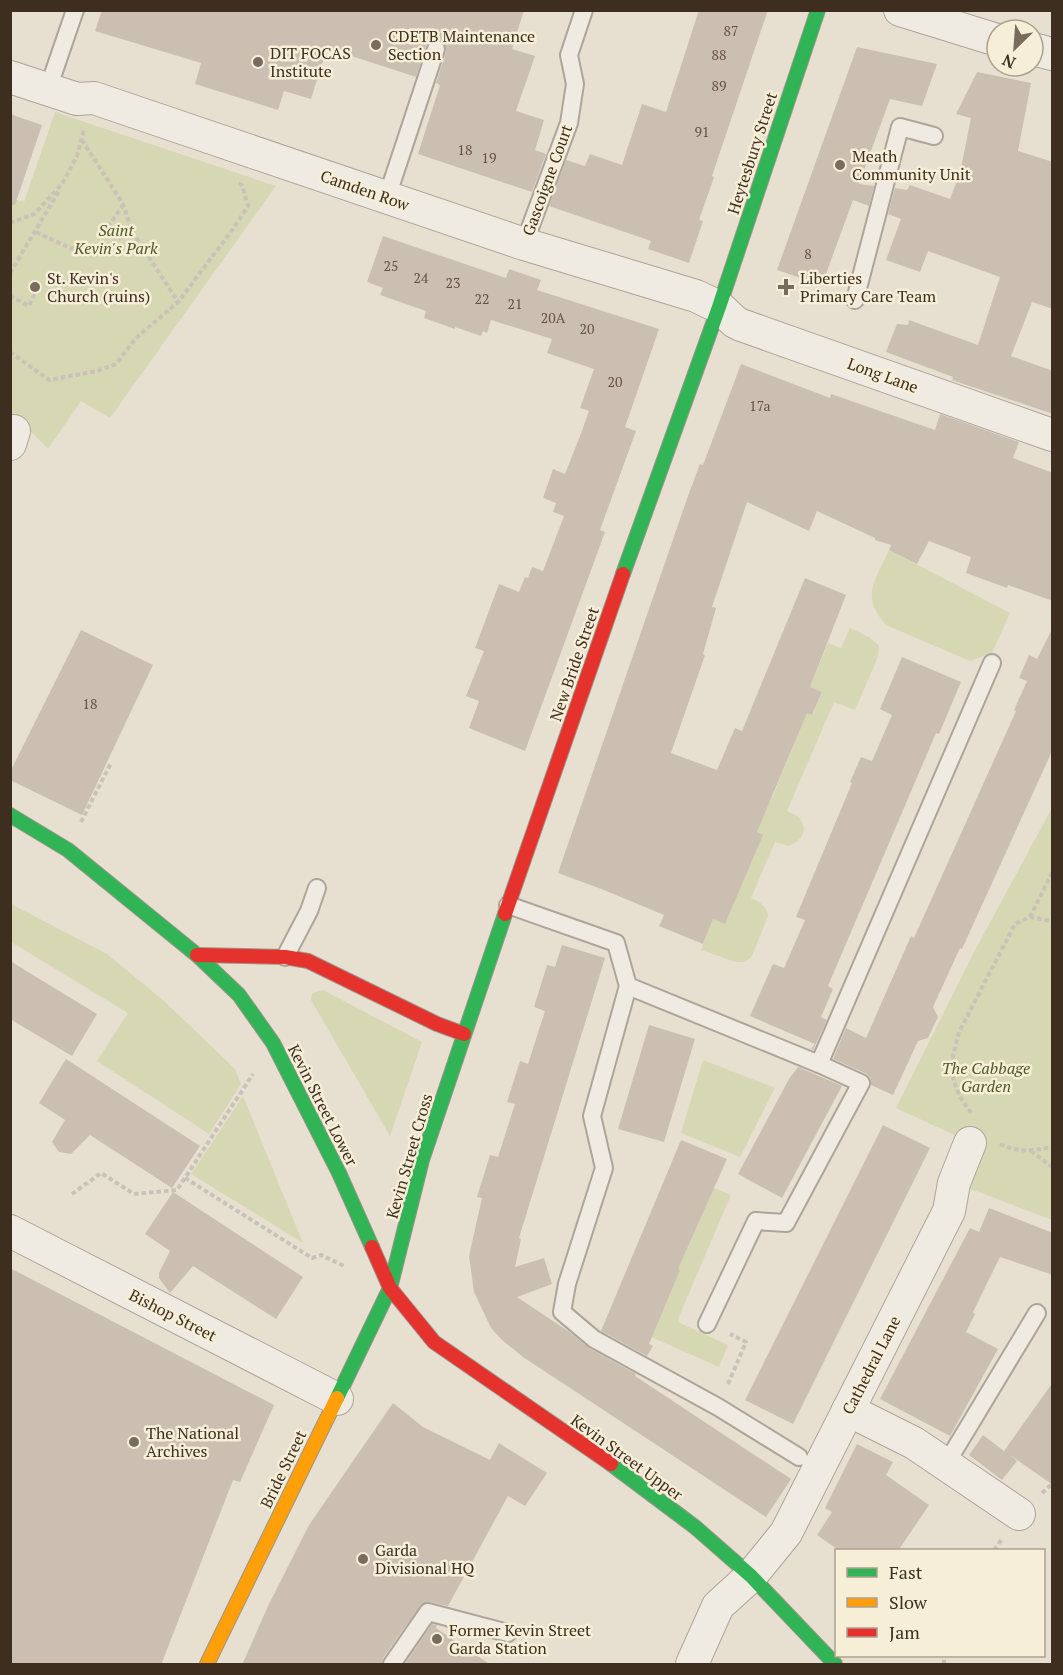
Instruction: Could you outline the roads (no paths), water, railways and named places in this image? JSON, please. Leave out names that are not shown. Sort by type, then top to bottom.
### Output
[{"type":"street","name":"Heytesbury Street","points":[[719,307],[819,10]]},
{"type":"street","points":[[900,10],[985,36]]},
{"type":"street","name":"Camden Row","points":[[10,77],[77,99],[94,98],[316,184],[387,197],[524,244],[687,293],[719,307]]},
{"type":"street","name":"Long Lane","points":[[719,307],[735,322],[1053,435]]},
{"type":"street","name":"New Bride Street","points":[[464,1034],[719,307]]},
{"type":"street","name":"Kevin Street Lower","points":[[10,815],[68,850],[197,955],[239,996],[273,1043],[339,1173],[390,1288]]},
{"type":"street","points":[[197,955],[285,957],[308,961],[437,1024],[464,1034]]},
{"type":"street","name":"Kevin Street Cross","points":[[390,1288],[422,1160],[464,1034]]},
{"type":"street","name":"Cathedral Lane","points":[[692,1665],[718,1606],[752,1576],[786,1533],[948,1210],[954,1183],[984,1143]]},
{"type":"street","name":"Bishop Street","points":[[11,1232],[337,1399]]},
{"type":"street","name":"Bride Street","points":[[207,1665],[390,1288]]},
{"type":"street","name":"Kevin Street Upper","points":[[390,1288],[434,1342],[621,1471],[695,1527],[752,1576],[836,1665]]},
{"type":"street","points":[[848,1410],[914,1443],[1019,1514]]},
{"type":"lane","points":[[48,90],[75,10]]},
{"type":"lane","name":"Gascoigne Court","points":[[524,244],[569,123],[575,84],[569,55],[584,10]]},
{"type":"lane","points":[[387,197],[436,49]]},
{"type":"lane","points":[[855,300],[900,127],[934,136]]},
{"type":"lane","points":[[819,1064],[992,663]]},
{"type":"lane","points":[[285,957],[309,911],[317,888]]},
{"type":"lane","points":[[508,905],[616,943],[628,986],[592,1116],[604,1168],[567,1284],[562,1312],[594,1339],[718,1407],[800,1457]]},
{"type":"lane","points":[[628,986],[861,1083],[786,1223],[756,1221],[707,1324]]},
{"type":"lane","points":[[946,1464],[1037,1313]]},
{"type":"lane","points":[[392,1665],[428,1612],[508,1633]]},
{"type":"place","name":"CDETB Maintenance Section","points":[[376,45]]},
{"type":"place","name":"DIT FOCAS Institute","points":[[258,62]]},
{"type":"place","name":"Meath Community Unit","points":[[840,165]]},
{"type":"place","name":"St. Kevin's Church (ruins)","points":[[35,287]]},
{"type":"place","name":"Liberties Primary Care Team","points":[[786,287]]},
{"type":"place","name":"The National Archives","points":[[134,1442]]},
{"type":"place","name":"Garda Divisional HQ","points":[[363,1559]]},
{"type":"place","name":"Former Kevin Street Garda Station","points":[[437,1639]]},
{"type":"park label","name":"Saint Kevin's Park","points":[[116,239]]},
{"type":"park label","name":"The Cabbage Garden","points":[[986,1077]]}]
